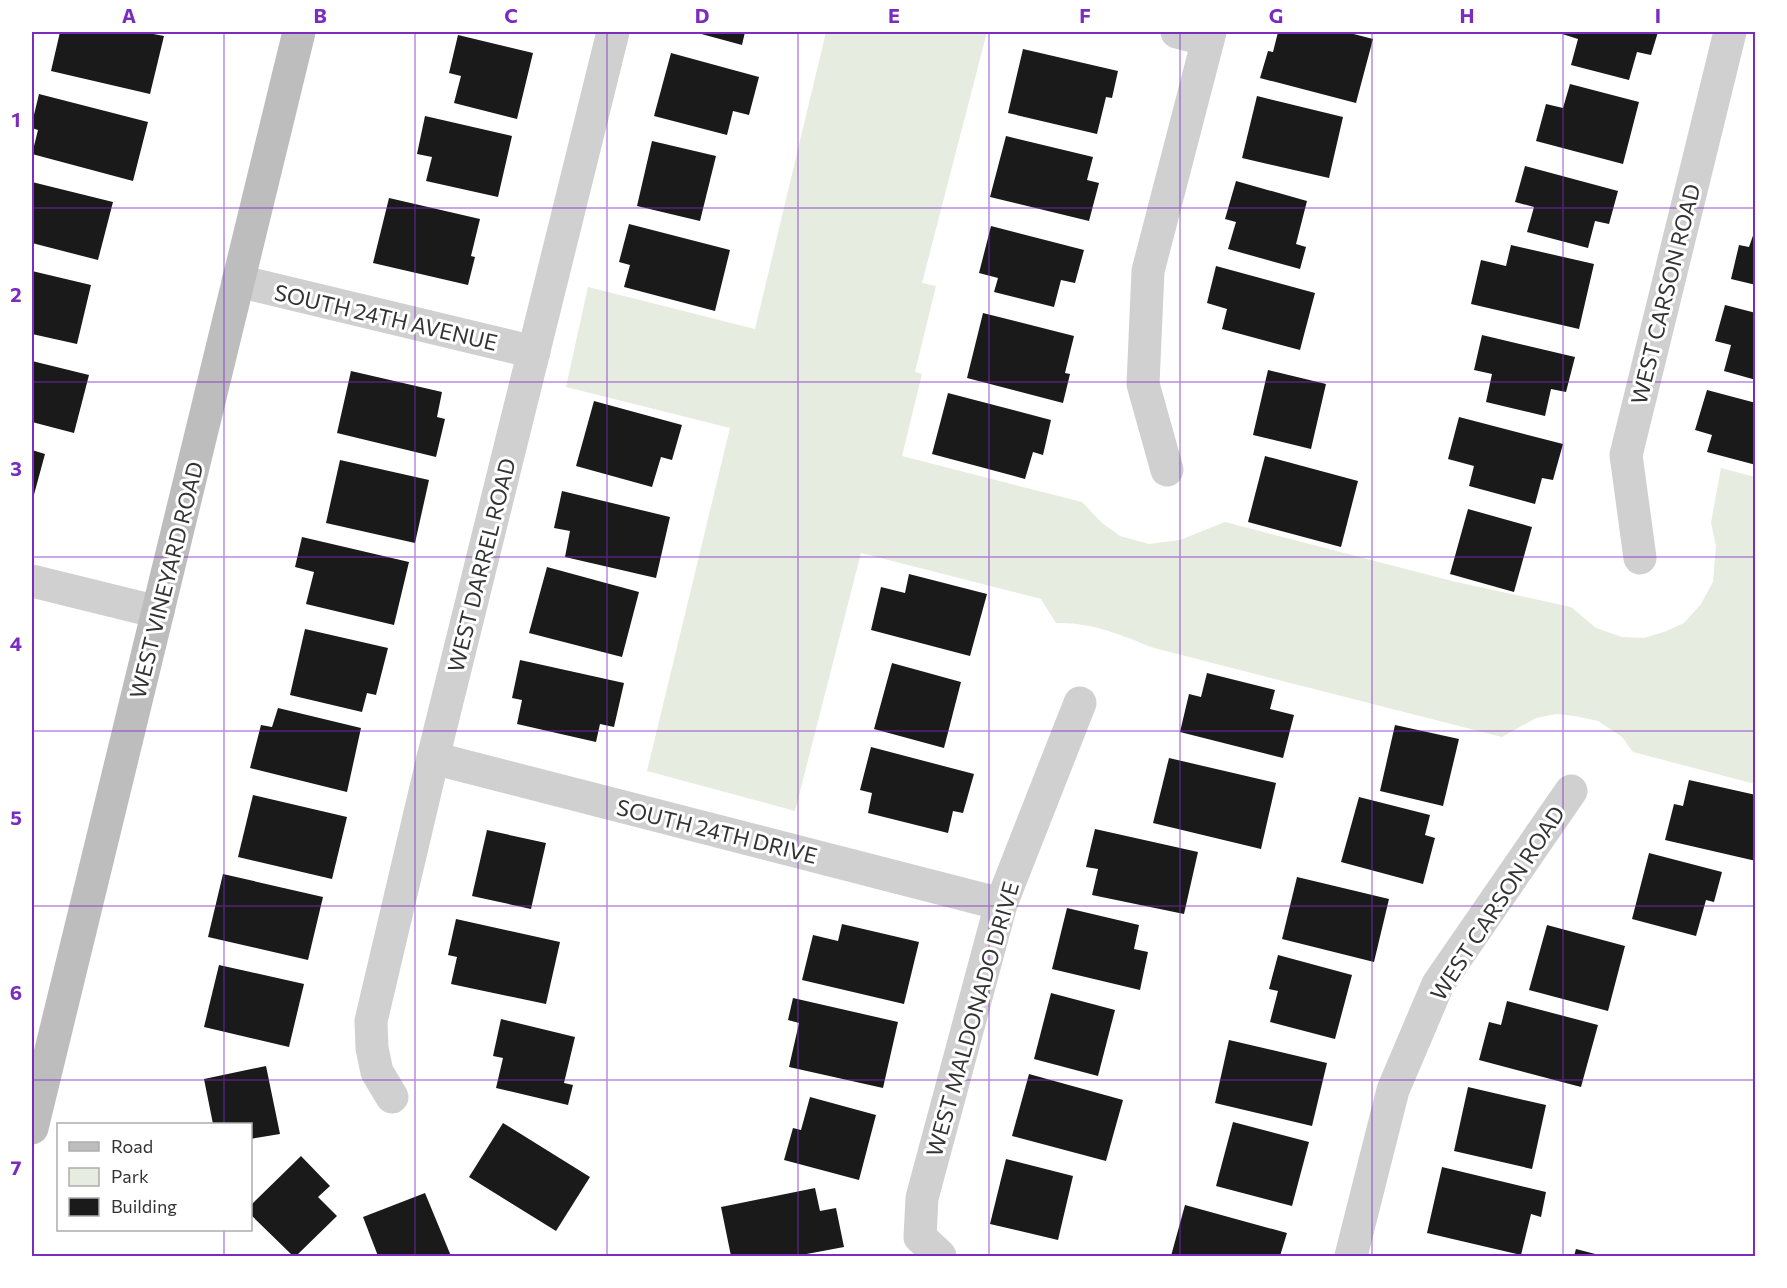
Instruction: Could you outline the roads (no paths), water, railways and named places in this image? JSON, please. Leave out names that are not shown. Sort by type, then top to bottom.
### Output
[{"type":"street","name":"WEST VINEYARD ROAD","points":[[32,1128],[299,32]]},
{"type":"street","name":"WEST DARREL ROAD","points":[[392,1097],[377,1072],[372,1048],[371,1021],[433,758],[613,32]]},
{"type":"street","points":[[1167,470],[1143,384],[1148,271],[1209,36],[1177,32]]},
{"type":"street","name":"WEST CARSON ROAD","points":[[1640,558],[1626,454],[1730,32]]},
{"type":"street","name":"SOUTH 24TH AVENUE","points":[[238,281],[534,352]]},
{"type":"street","points":[[32,581],[158,612]]},
{"type":"street","name":"WEST MALDONADO DRIVE","points":[[930,1247],[922,1198],[1001,904],[1080,703]]},
{"type":"street","name":"SOUTH 24TH DRIVE","points":[[433,758],[1001,904]]},
{"type":"street","name":"WEST CARSON ROAD","points":[[1351,1257],[1393,1090],[1438,984],[1571,791]]}]
